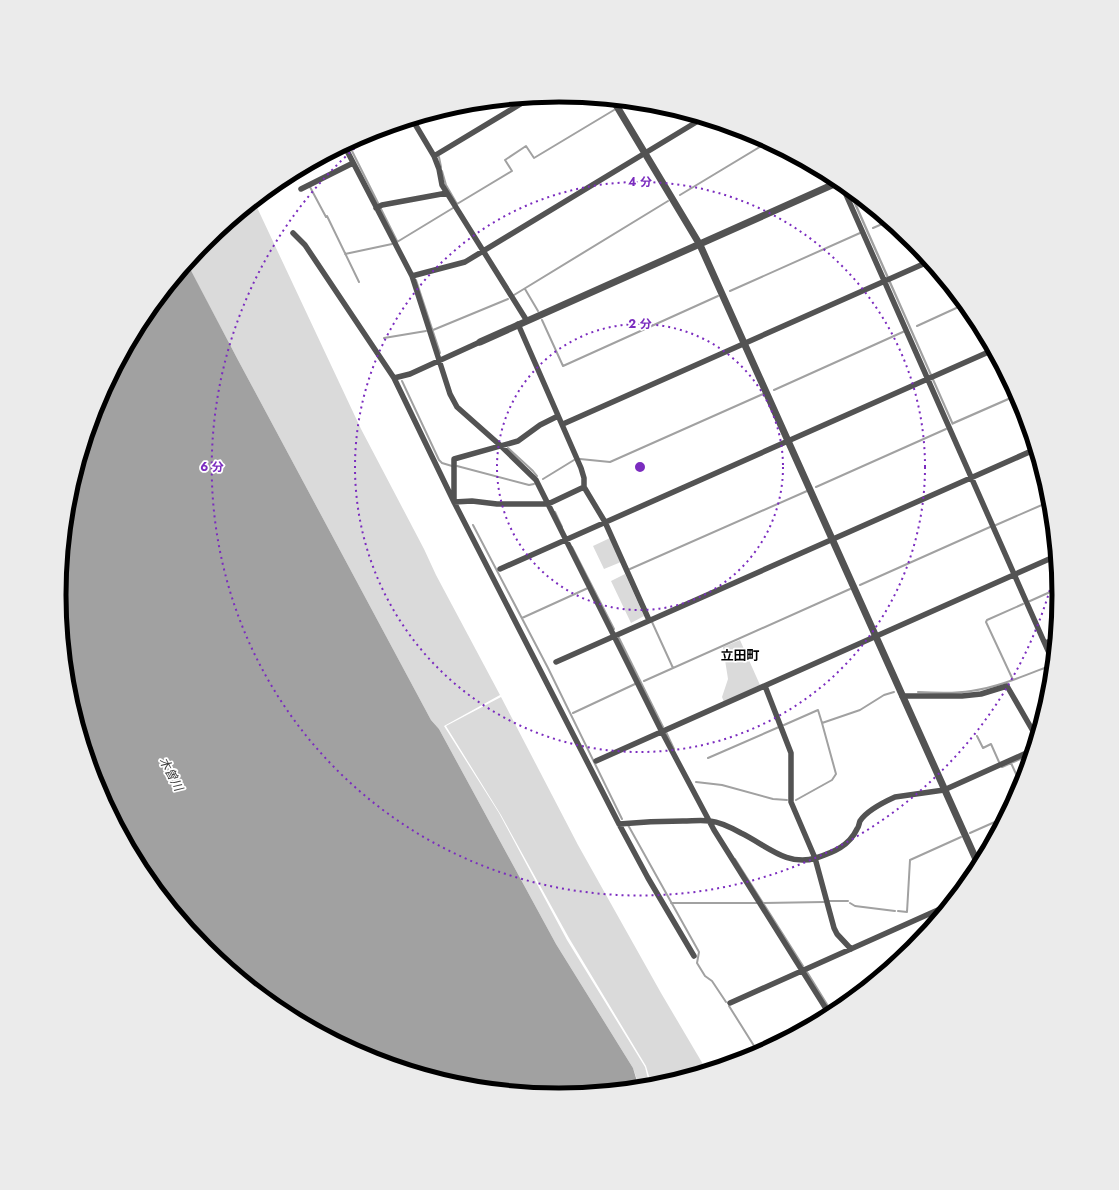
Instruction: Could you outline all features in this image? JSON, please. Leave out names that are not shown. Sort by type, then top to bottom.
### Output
[{"type":"street","points":[[434,156],[521,104]]},
{"type":"street","points":[[616,105],[700,245],[789,440],[976,859]]},
{"type":"street","points":[[414,276],[465,262],[697,121]]},
{"type":"street","points":[[415,124],[434,156],[439,169],[442,186],[527,321]]},
{"type":"street","points":[[346,150],[379,207],[414,276],[450,394],[458,407],[536,480],[662,732],[710,821],[827,1010]]},
{"type":"street","points":[[301,189],[353,163]]},
{"type":"street","points":[[394,378],[410,374],[518,324],[700,245],[833,185]]},
{"type":"street","points":[[379,207],[447,193]]},
{"type":"street","points":[[847,194],[888,280],[972,478],[1049,654]]},
{"type":"street","points":[[293,233],[305,245],[394,378],[454,502],[619,824],[648,878],[694,956]]},
{"type":"street","points":[[562,424],[925,263]]},
{"type":"street","points":[[518,324],[581,468],[584,478],[584,486],[605,522],[649,620]]},
{"type":"street","points":[[500,569],[989,352]]},
{"type":"street","points":[[454,502],[454,459],[518,441],[540,425],[558,416]]},
{"type":"street","points":[[556,662],[1031,451]]},
{"type":"street","points":[[454,502],[472,501],[497,504],[548,504],[584,486]]},
{"type":"street","points":[[596,761],[1052,558]]},
{"type":"street","points":[[1045,643],[1051,640]]},
{"type":"street","points":[[765,686],[791,753],[791,802],[815,858],[834,928],[837,934],[851,949]]},
{"type":"street","points":[[902,696],[962,696],[981,694],[1007,686],[1033,732]]},
{"type":"street","points":[[619,824],[659,821],[710,821],[719,823],[742,833],[775,852],[798,861],[815,858],[843,847],[850,842],[858,829],[860,821],[870,812],[895,797],[944,790],[1027,753]]},
{"type":"street","points":[[730,1003],[940,909]]},
{"type":"shaded area","points":[[256,205],[361,429],[500,695],[444,726],[499,813],[567,940],[645,1067],[648,1080],[638,1082],[633,1068],[556,944],[439,729],[431,720],[189,269],[234,224]]},
{"type":"shaded area","points":[[610,538],[621,562],[604,569],[593,546]]},
{"type":"shaded area","points":[[625,574],[644,616],[631,623],[611,581]]},
{"type":"shaded area","points":[[740,640],[760,685],[724,702],[722,697],[728,679],[723,647]]},
{"type":"shaded area","points":[[501,697],[578,845],[661,993],[704,1066],[687,1072],[650,1080],[646,1066],[569,938],[501,815],[446,726]]},
{"type":"water","points":[[851,197],[855,199],[953,422],[1011,397],[1012,399],[952,425]]},
{"type":"water","name":"木曽川","points":[[190,268],[431,720],[439,729],[556,944],[633,1068],[637,1082],[624,1084],[560,1088],[495,1084],[432,1072],[371,1051],[341,1038],[285,1005],[259,987],[234,966],[188,920],[149,869],[132,842],[117,813],[92,754],[75,691],[67,627],[66,595],[70,531],[75,499],[92,436],[117,377],[132,348],[149,321]]},
{"type":"waterway","points":[[442,171],[446,185],[457,204],[512,171],[505,160],[526,146],[534,158],[614,110]]},
{"type":"waterway","points":[[680,195],[763,145]]},
{"type":"waterway","points":[[350,148],[397,241]]},
{"type":"waterway","points":[[439,157],[441,167]]},
{"type":"waterway","points":[[310,187],[326,217],[327,216],[359,282]]},
{"type":"waterway","points":[[514,295],[668,201]]},
{"type":"waterway","points":[[397,242],[453,208]]},
{"type":"waterway","points":[[873,228],[884,223]]},
{"type":"waterway","points":[[730,291],[860,233]]},
{"type":"waterway","points":[[345,254],[392,244]]},
{"type":"waterway","points":[[416,280],[440,353]]},
{"type":"waterway","points":[[525,289],[538,311]]},
{"type":"waterway","points":[[542,320],[563,366],[718,296]]},
{"type":"waterway","points":[[433,330],[508,299]]},
{"type":"waterway","points":[[917,326],[959,307]]},
{"type":"waterway","points":[[384,338],[426,331]]},
{"type":"waterway","points":[[774,390],[905,331]]},
{"type":"waterway","points":[[402,381],[439,460],[442,463],[452,466]]},
{"type":"waterway","points":[[580,459],[610,462],[763,394]]},
{"type":"waterway","points":[[816,487],[946,429]]},
{"type":"waterway","points":[[508,448],[537,476]]},
{"type":"waterway","points":[[543,479],[574,460]]},
{"type":"waterway","points":[[457,466],[529,485],[534,484]]},
{"type":"waterway","points":[[630,569],[807,491]]},
{"type":"waterway","points":[[996,525],[1045,504]]},
{"type":"waterway","points":[[555,512],[562,527]]},
{"type":"waterway","points":[[473,525],[548,668],[622,819]]},
{"type":"waterway","points":[[860,585],[990,527]]},
{"type":"waterway","points":[[572,547],[614,629]]},
{"type":"waterway","points":[[522,618],[588,588]]},
{"type":"waterway","points":[[644,681],[850,589]]},
{"type":"waterway","points":[[1030,601],[1053,591]]},
{"type":"waterway","points":[[1013,680],[986,622],[987,620],[1023,604]]},
{"type":"waterway","points":[[652,622],[673,668]]},
{"type":"waterway","points":[[619,638],[663,727]]},
{"type":"waterway","points":[[918,692],[952,693],[992,687],[1048,667]]},
{"type":"waterway","points":[[573,713],[635,684]]},
{"type":"waterway","points":[[796,800],[832,780],[836,774],[822,723],[860,710],[884,695],[894,692]]},
{"type":"waterway","points":[[784,725],[818,710],[822,723]]},
{"type":"waterway","points":[[708,758],[779,727]]},
{"type":"waterway","points":[[666,732],[674,749]]},
{"type":"waterway","points":[[977,736],[983,748],[991,744],[999,762]]},
{"type":"waterway","points":[[1002,767],[1026,757]]},
{"type":"waterway","points":[[1011,763],[1018,777]]},
{"type":"waterway","points":[[696,782],[722,785],[773,799],[787,800]]},
{"type":"waterway","points":[[970,833],[998,821]]},
{"type":"waterway","points":[[628,825],[699,952],[697,963],[705,976],[712,981],[726,1002]]},
{"type":"waterway","points":[[898,911],[907,912],[910,860],[961,837]]},
{"type":"waterway","points":[[735,859],[803,966]]},
{"type":"waterway","points":[[829,901],[848,901]]},
{"type":"waterway","points":[[764,903],[824,902]]},
{"type":"waterway","points":[[671,903],[757,903]]},
{"type":"waterway","points":[[850,903],[855,906],[895,911]]},
{"type":"waterway","points":[[807,972],[829,1008]]},
{"type":"waterway","points":[[729,1006],[755,1048]]},
{"type":"district","name":"立田町","points":[[740,655]]}]
